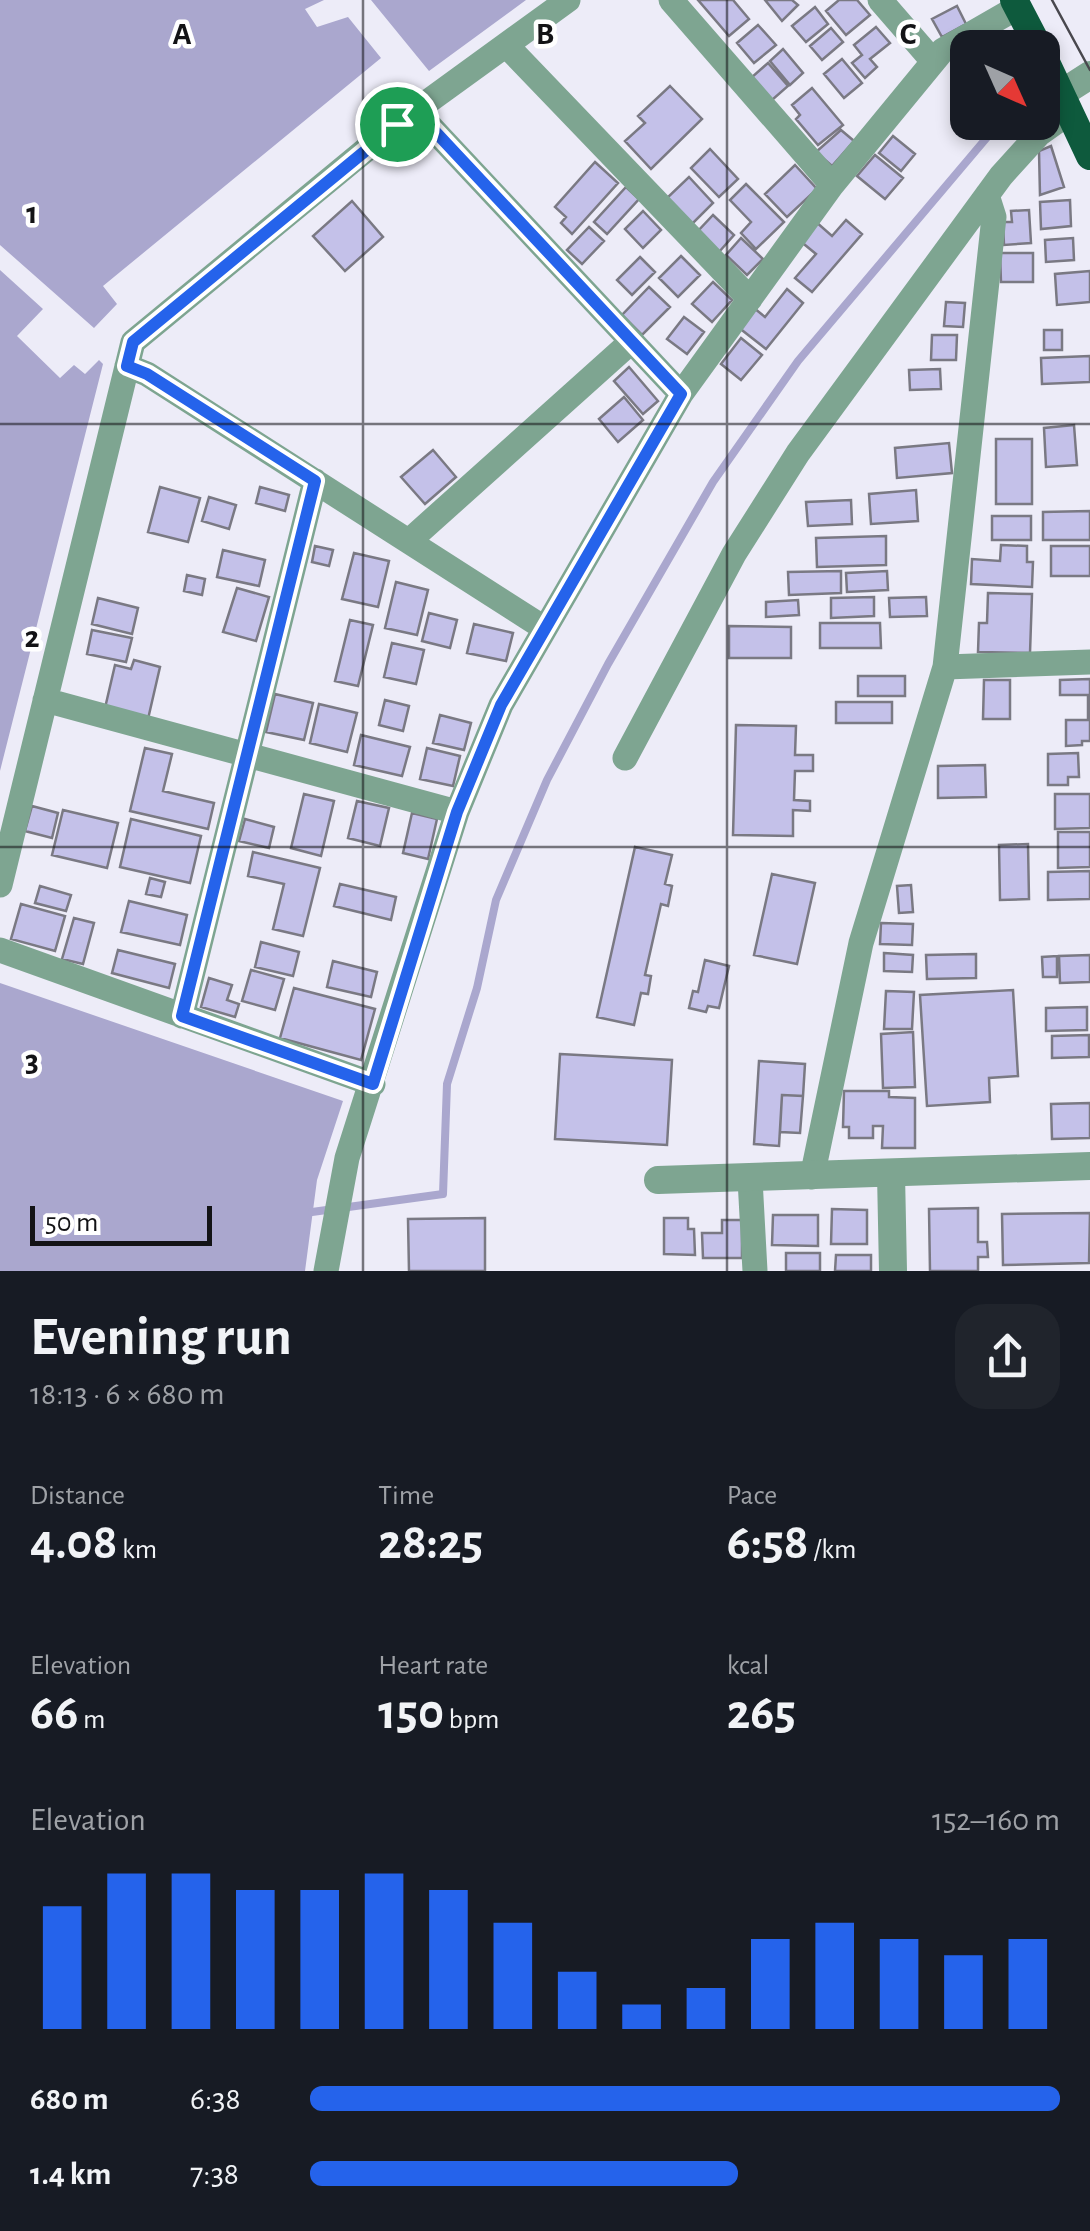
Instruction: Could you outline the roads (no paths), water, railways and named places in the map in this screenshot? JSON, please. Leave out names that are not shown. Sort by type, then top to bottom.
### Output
[{"type":"highway","points":[[1016,4],[1030,30]]},
{"type":"highway","points":[[1060,90],[1090,156]]},
{"type":"street","points":[[0,885],[133,342],[415,110],[568,0]]},
{"type":"street","points":[[670,0],[832,186]]},
{"type":"street","points":[[880,0],[932,60]]},
{"type":"street","points":[[326,1271],[346,1158],[373,1084],[457,812],[501,705],[681,394],[832,186],[932,60],[1016,4]]},
{"type":"street","points":[[506,44],[750,299]]},
{"type":"street","points":[[625,758],[734,554],[798,454],[987,195],[1090,75]]},
{"type":"street","points":[[415,110],[681,394]]},
{"type":"street","points":[[812,1177],[861,943],[945,668],[994,217],[987,195]]},
{"type":"street","points":[[409,541],[632,342]]},
{"type":"street","points":[[127,366],[147,374],[544,628]]},
{"type":"street","points":[[182,1016],[315,481]]},
{"type":"street","points":[[945,668],[1090,662]]},
{"type":"street","points":[[45,700],[457,812]]},
{"type":"street","points":[[0,950],[373,1084]]},
{"type":"street","points":[[658,1180],[1090,1166]]},
{"type":"street","points":[[891,1174],[893,1271]]},
{"type":"street","points":[[750,1178],[754,1271]]},
{"type":"waterway","points":[[312,1212],[443,1194],[447,1084],[477,988],[496,900],[547,780],[608,664],[713,482],[798,361],[985,140]]},
{"type":"tram line","points":[[1052,0],[1090,70]]}]
